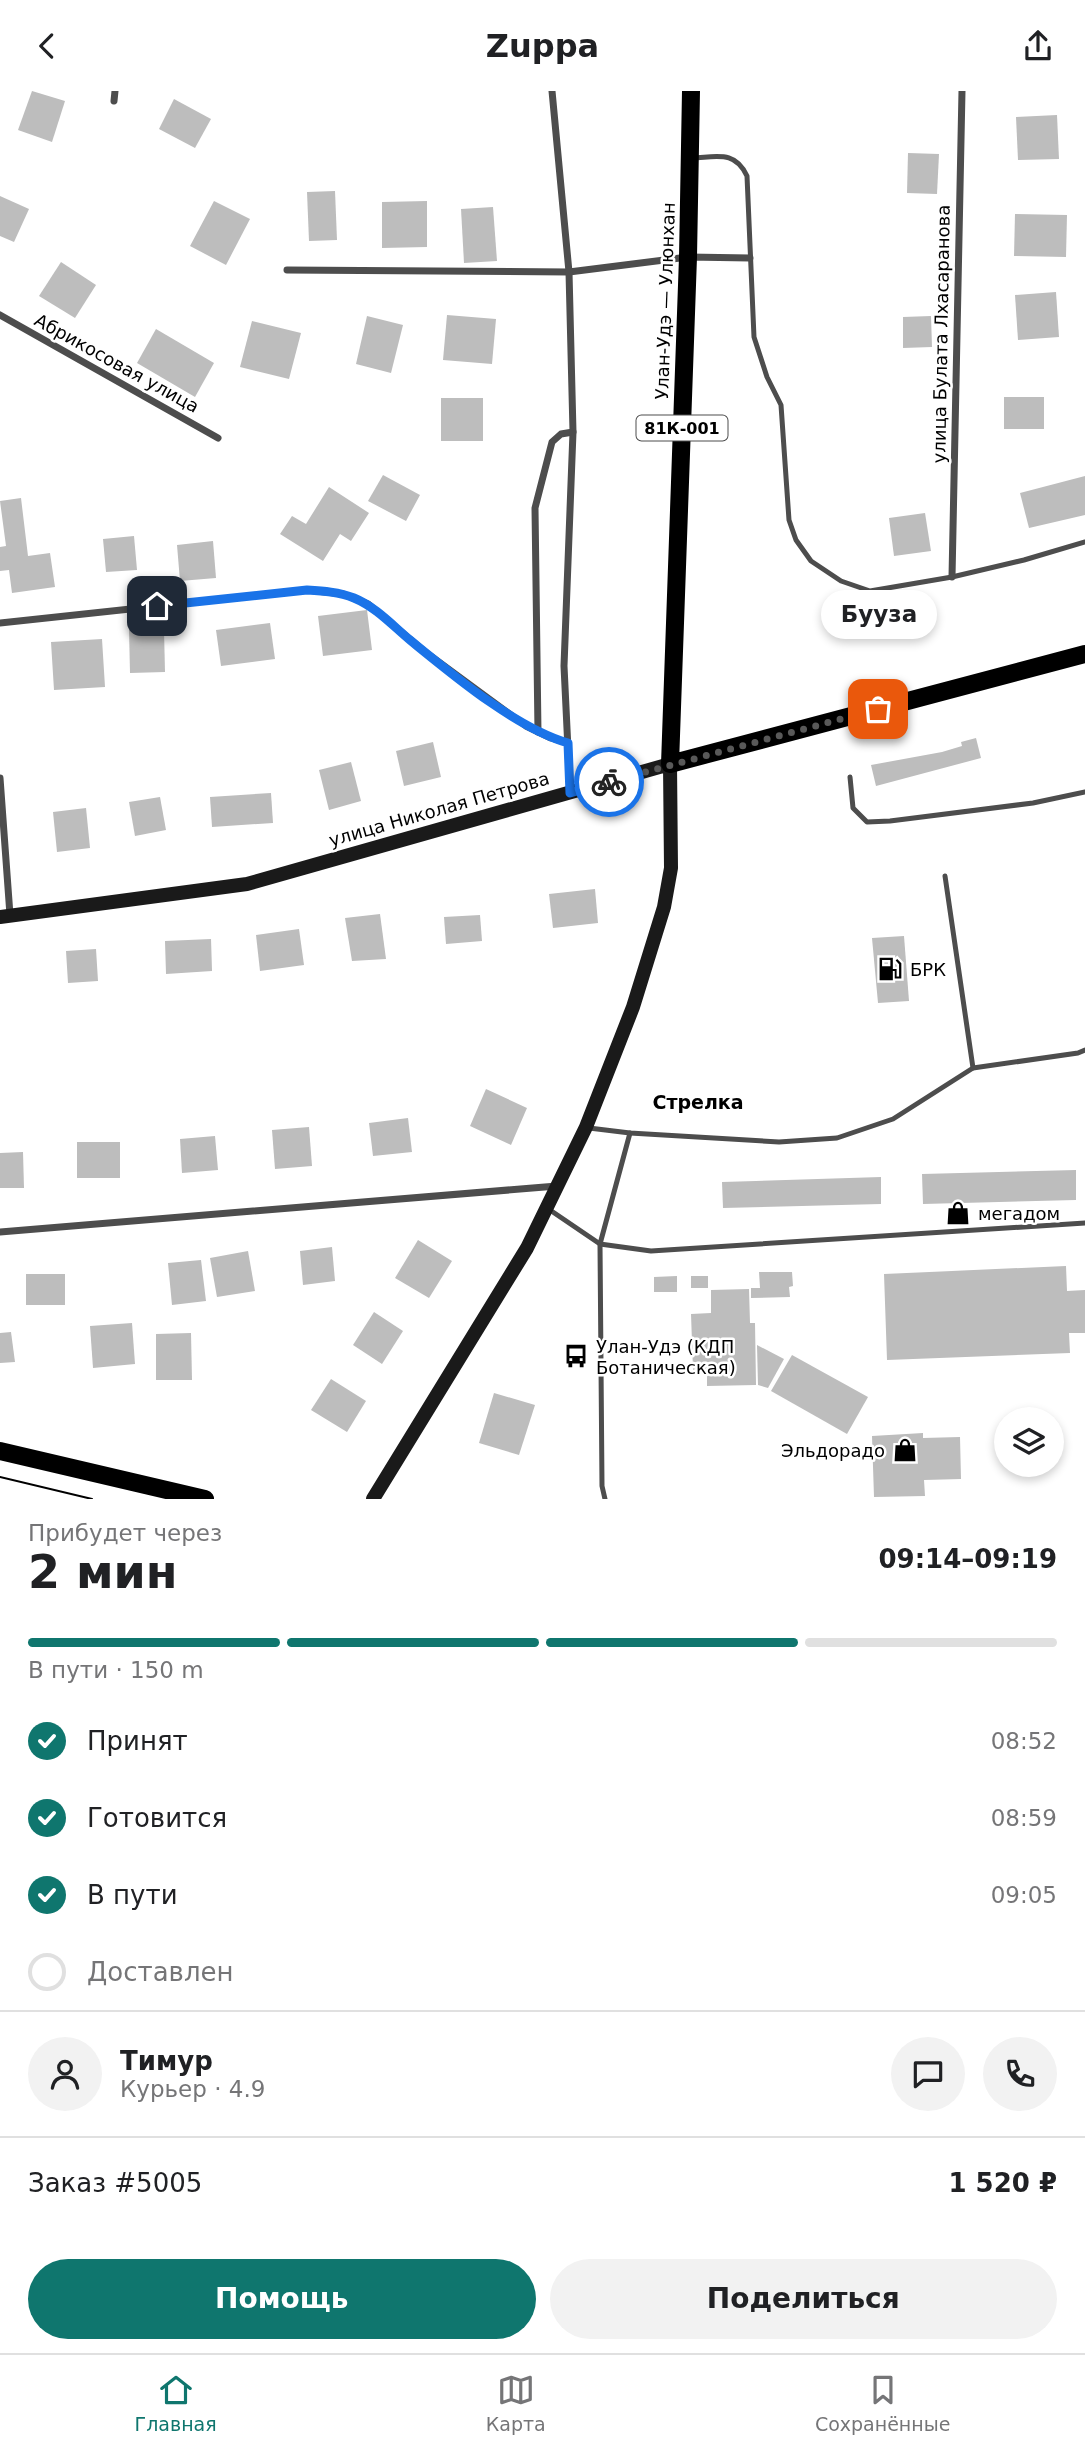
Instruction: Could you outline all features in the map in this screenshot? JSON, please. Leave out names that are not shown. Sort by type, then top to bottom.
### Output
[{"type":"main road","name":"Улан-Удэ — Улюнхан","points":[[670,764],[688,257],[691,91]]},
{"type":"main road","name":"улица Николая Петрова","points":[[5,916],[247,884],[670,764],[1085,654]]},
{"type":"main road","points":[[373,1499],[527,1248],[586,1127],[633,1007],[664,907],[671,868],[670,764]]},
{"type":"main road","points":[[0,1451],[205,1499]]},
{"type":"street","points":[[114,101],[115,91]]},
{"type":"street","points":[[552,91],[569,272],[573,432],[564,666],[570,793]]},
{"type":"street","name":"улица Булата Лхасаранова","points":[[951,577],[962,91]]},
{"type":"street","points":[[287,270],[569,272],[688,257],[750,258]]},
{"type":"street","name":"Абрикосовая улица","points":[[0,315],[218,438]]},
{"type":"street","points":[[538,732],[535,508],[552,442],[561,434],[573,432]]},
{"type":"street","points":[[0,623],[297,591],[343,594],[368,604],[424,651],[526,726],[568,743]]},
{"type":"street","points":[[0,778],[5,916]]},
{"type":"street","points":[[0,1232],[558,1186]]},
{"type":"lane","points":[[690,159],[731,156],[742,165],[747,176],[754,337],[767,377],[781,405],[789,520],[796,540],[811,561],[841,581],[870,591],[951,577],[1085,542]]},
{"type":"lane","points":[[850,777],[853,808],[867,822],[1033,803],[1085,792]]},
{"type":"lane","points":[[945,876],[972,1068]]},
{"type":"lane","points":[[586,1127],[630,1133],[779,1142],[838,1138],[893,1119],[972,1068],[1085,1050]]},
{"type":"lane","points":[[606,1499],[602,1486],[600,1244],[630,1133]]},
{"type":"lane","points":[[547,1208],[600,1244],[651,1251],[1085,1223]]},
{"type":"building","points":[[32,91],[65,101],[52,142],[18,130]]},
{"type":"building","points":[[174,99],[211,119],[195,148],[159,129]]},
{"type":"building","points":[[1057,115],[1059,159],[1018,160],[1016,117]]},
{"type":"building","points":[[908,153],[939,154],[937,194],[907,193]]},
{"type":"building","points":[[335,191],[337,240],[309,241],[307,192]]},
{"type":"building","points":[[0,196],[29,209],[14,242],[0,236]]},
{"type":"building","points":[[214,201],[250,219],[226,265],[190,246]]},
{"type":"building","points":[[427,201],[427,247],[382,248],[382,202]]},
{"type":"building","points":[[493,207],[497,261],[464,263],[461,209]]},
{"type":"building","points":[[1015,214],[1067,215],[1066,257],[1014,256]]},
{"type":"building","points":[[61,262],[96,285],[75,318],[39,296]]},
{"type":"building","points":[[1056,292],[1059,337],[1018,340],[1015,295]]},
{"type":"building","points":[[447,315],[496,319],[492,364],[443,360]]},
{"type":"building","points":[[367,316],[403,325],[391,373],[356,364]]},
{"type":"building","points":[[931,316],[932,347],[903,348],[903,317]]},
{"type":"building","points":[[252,321],[301,333],[289,379],[240,367]]},
{"type":"building","points":[[156,329],[214,363],[195,397],[137,363]]},
{"type":"building","points":[[1004,397],[1044,397],[1044,429],[1004,429]]},
{"type":"building","points":[[441,398],[483,398],[483,441],[441,441]]},
{"type":"building","points":[[383,475],[420,495],[406,521],[368,501]]},
{"type":"building","points":[[1085,476],[1085,515],[1029,528],[1020,493]]},
{"type":"building","points":[[329,487],[369,513],[351,541],[340,534],[323,561],[280,534],[292,516],[306,524]]},
{"type":"building","points":[[21,498],[28,556],[50,553],[55,587],[12,593],[9,570],[0,571],[0,547],[6,546],[0,501]]},
{"type":"building","points":[[925,513],[931,551],[894,556],[889,518]]},
{"type":"building","points":[[134,536],[137,570],[106,572],[103,539]]},
{"type":"building","points":[[213,541],[216,578],[180,581],[177,545]]},
{"type":"building","points":[[367,610],[372,650],[323,656],[318,616]]},
{"type":"building","points":[[270,623],[275,659],[221,666],[216,630]]},
{"type":"building","points":[[129,630],[164,630],[165,672],[130,673]]},
{"type":"building","points":[[102,639],[105,687],[54,690],[51,642]]},
{"type":"building","points":[[976,738],[981,758],[876,786],[871,765],[942,752]]},
{"type":"building","points":[[433,742],[441,777],[404,786],[396,751]]},
{"type":"building","points":[[351,762],[361,801],[329,810],[319,770]]},
{"type":"building","points":[[271,793],[273,823],[212,827],[210,797]]},
{"type":"building","points":[[160,797],[166,830],[135,836],[129,802]]},
{"type":"building","points":[[86,808],[90,848],[57,852],[53,812]]},
{"type":"building","points":[[595,889],[598,923],[553,928],[549,894]]},
{"type":"building","points":[[380,914],[386,959],[352,961],[345,918]]},
{"type":"building","points":[[480,915],[482,941],[446,944],[444,917]]},
{"type":"building","points":[[299,929],[304,965],[260,971],[256,935]]},
{"type":"building","name":"БРК","points":[[904,936],[909,1001],[878,1003],[872,938]]},
{"type":"building","points":[[211,939],[212,971],[166,974],[165,941]]},
{"type":"building","points":[[96,949],[98,981],[68,983],[66,951]]},
{"type":"building","points":[[486,1089],[527,1108],[511,1145],[470,1126]]},
{"type":"building","points":[[408,1118],[412,1152],[373,1156],[369,1123]]},
{"type":"building","points":[[309,1127],[312,1166],[275,1169],[272,1130]]},
{"type":"building","points":[[215,1136],[218,1170],[182,1173],[180,1139]]},
{"type":"building","points":[[77,1142],[120,1142],[120,1178],[77,1178]]},
{"type":"building","points":[[23,1152],[24,1188],[0,1188],[0,1153]]},
{"type":"building","points":[[1076,1170],[1076,1200],[923,1204],[922,1174]]},
{"type":"building","points":[[881,1177],[881,1204],[723,1208],[722,1182]]},
{"type":"building","points":[[418,1240],[452,1261],[429,1298],[395,1278]]},
{"type":"building","points":[[332,1247],[335,1281],[303,1285],[300,1251]]},
{"type":"building","points":[[248,1251],[255,1291],[217,1297],[210,1258]]},
{"type":"building","points":[[201,1260],[206,1301],[172,1305],[168,1263]]},
{"type":"building","points":[[1066,1266],[1067,1291],[1085,1290],[1085,1333],[1069,1333],[1070,1353],[887,1360],[884,1274]]},
{"type":"building","points":[[759,1272],[792,1272],[793,1286],[789,1287],[790,1297],[751,1298],[751,1288],[760,1288]]},
{"type":"building","points":[[26,1274],[65,1274],[65,1305],[26,1305]]},
{"type":"building","points":[[677,1276],[677,1292],[654,1292],[654,1277]]},
{"type":"building","points":[[691,1276],[708,1276],[708,1288],[691,1288]]},
{"type":"building","points":[[749,1289],[750,1323],[755,1323],[756,1385],[707,1386],[707,1369],[693,1370],[691,1314],[711,1313],[711,1290]]},
{"type":"building","points":[[374,1312],[403,1331],[382,1364],[353,1345]]},
{"type":"building","points":[[132,1323],[135,1364],[93,1368],[90,1326]]},
{"type":"building","points":[[11,1332],[15,1362],[0,1363],[0,1333]]},
{"type":"building","points":[[191,1333],[192,1380],[156,1380],[156,1334]]},
{"type":"building","points":[[757,1345],[784,1359],[768,1388],[758,1385]]},
{"type":"building","points":[[792,1355],[868,1397],[847,1434],[771,1391]]},
{"type":"building","points":[[331,1379],[366,1401],[347,1432],[311,1410]]},
{"type":"building","points":[[494,1393],[535,1405],[519,1455],[479,1443]]},
{"type":"building","points":[[923,1433],[923,1438],[960,1437],[961,1479],[924,1480],[925,1496],[874,1497],[872,1436]]},
{"type":"tram line","points":[[0,1477],[92,1499]]},
{"type":"way so far","points":[[609,782],[878,709]]},
{"type":"place","name":"Бууза","points":[[878,709]]},
{"type":"place","name":"БРК","points":[[890,969]]},
{"type":"place","name":"мегадом","points":[[958,1213]]},
{"type":"place","name":"Улан-Удэ (КДП Ботаническая)","points":[[576,1356]]},
{"type":"place","name":"Эльдорадо","points":[[905,1450]]},
{"type":"district","name":"Стрелка","points":[[698,1102]]},
{"type":"route","points":[[157,606],[307,590],[326,591],[355,598],[368,604],[424,651],[526,726],[568,743],[570,793],[609,782]]}]
